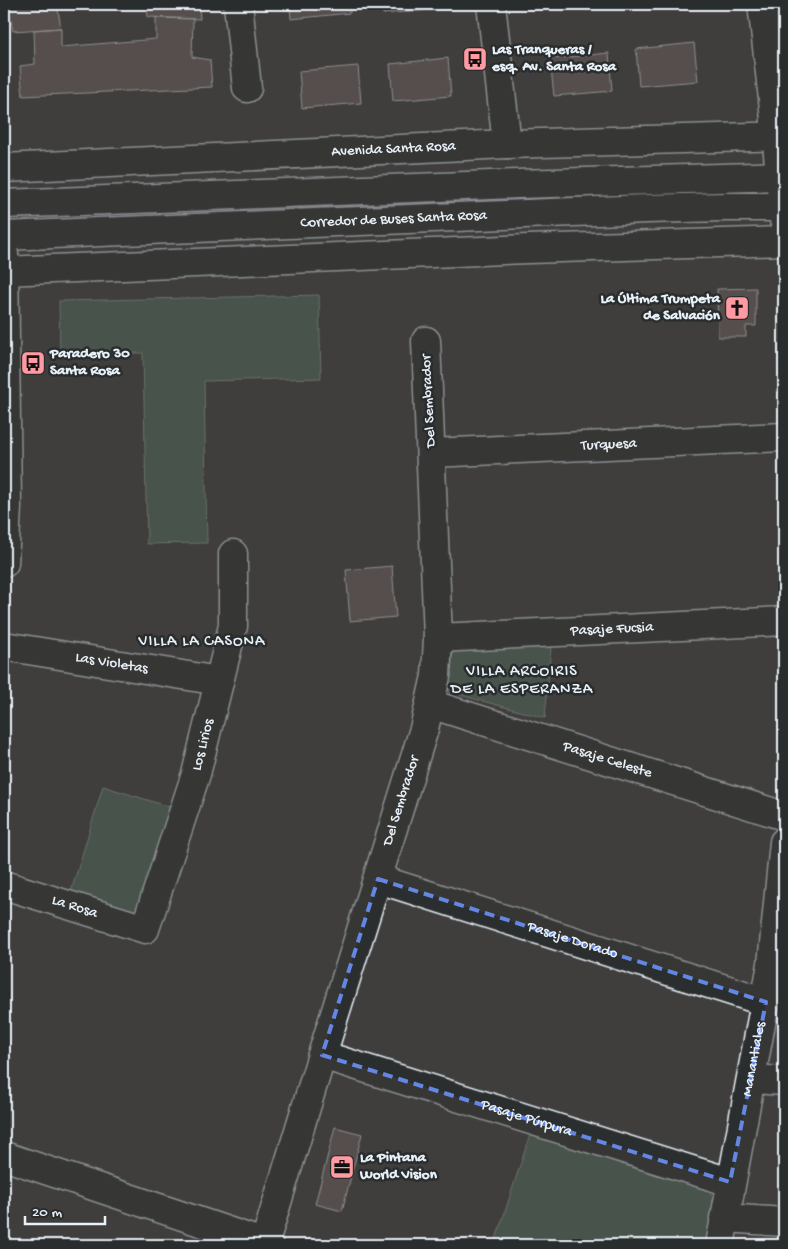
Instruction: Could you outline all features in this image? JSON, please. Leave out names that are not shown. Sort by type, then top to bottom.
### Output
[{"type":"street","points":[[238,4],[247,88]]},
{"type":"street","points":[[491,4],[506,144]]},
{"type":"street","points":[[762,4],[781,136],[784,211]]},
{"type":"street","name":"Avenida Santa Rosa","points":[[4,168],[506,144],[781,136]]},
{"type":"street","name":"Corredor de Buses Santa Rosa","points":[[4,204],[518,184],[783,176]]},
{"type":"street","name":"Corredor de Buses Santa Rosa","points":[[4,236],[656,209],[784,211]]},
{"type":"street","points":[[4,271],[784,241]]},
{"type":"street","points":[[4,254],[7,507],[4,562]]},
{"type":"street","name":"Del Sembrador","points":[[266,1245],[322,1055],[378,879],[430,704],[436,676],[438,638],[426,341]]},
{"type":"street","name":"Turquesa","points":[[431,453],[784,437]]},
{"type":"street","name":"Los Lirios","points":[[145,929],[196,774],[233,626],[233,554]]},
{"type":"street","name":"Pasaje Fucsia","points":[[438,638],[784,622]]},
{"type":"street","name":"Las Violetas","points":[[4,646],[219,681]]},
{"type":"street","name":"Pasaje Celeste","points":[[430,704],[784,816]]},
{"type":"street","name":"Manantiales","points":[[720,1245],[730,1182],[780,940],[784,842]]},
{"type":"street","name":"Pasaje Dorado","points":[[378,879],[766,1002]]},
{"type":"street","name":"La Rosa","points":[[4,885],[145,929]]},
{"type":"street","name":"Pasaje Púrpura","points":[[322,1055],[730,1182]]},
{"type":"street","points":[[752,1079],[784,1081]]},
{"type":"street","points":[[4,1156],[266,1245]]},
{"type":"street","points":[[724,1218],[784,1222]]},
{"type":"highlighted area","points":[[378,879],[766,1002],[730,1182],[322,1055]]},
{"type":"green space","points":[[319,295],[321,378],[204,381],[207,543],[147,544],[143,353],[60,354],[59,301]]},
{"type":"green space","points":[[551,647],[545,718],[449,692],[453,650]]},
{"type":"green space","points":[[103,786],[176,809],[142,918],[70,895]]},
{"type":"green space","points":[[531,1132],[705,1184],[715,1200],[707,1245],[494,1245]]},
{"type":"building","points":[[8,4],[57,4],[61,28],[13,31]]},
{"type":"building","points":[[147,4],[199,4],[200,19],[148,17]]},
{"type":"building","points":[[290,4],[349,4],[350,13],[291,19]]},
{"type":"building","points":[[382,4],[441,4],[442,9],[383,14]]},
{"type":"building","points":[[541,4],[593,4],[541,8]]},
{"type":"building","points":[[156,18],[193,19],[192,57],[210,60],[212,87],[23,96],[20,66],[35,64],[34,30],[61,28],[61,47],[156,39]]},
{"type":"building","points":[[694,43],[698,81],[639,86],[636,49]]},
{"type":"building","points":[[609,53],[612,91],[554,96],[550,59]]},
{"type":"building","points":[[448,58],[451,96],[393,101],[390,64]]},
{"type":"building","points":[[358,66],[361,103],[302,108],[299,71]]},
{"type":"building","name":"La Última Trumpeta de Salvación","points":[[756,288],[756,326],[746,326],[746,337],[718,337],[717,289]]},
{"type":"building","points":[[392,566],[396,617],[350,621],[346,570]]},
{"type":"building","points":[[335,1127],[362,1134],[342,1211],[315,1204]]},
{"type":"place","name":"Las Tranqueras / esq. Av. Santa Rosa","points":[[475,59]]},
{"type":"place","name":"La Última Trumpeta de Salvación","points":[[737,308]]},
{"type":"place","name":"Paradero 30 Santa Rosa","points":[[33,363]]},
{"type":"place","name":"La Pintana World Vision","points":[[342,1167]]},
{"type":"district","name":"VILLA LA CASONA","points":[[202,642]]},
{"type":"district","name":"VILLA ARCOIRIS DE LA ESPERANZA","points":[[522,681]]}]
